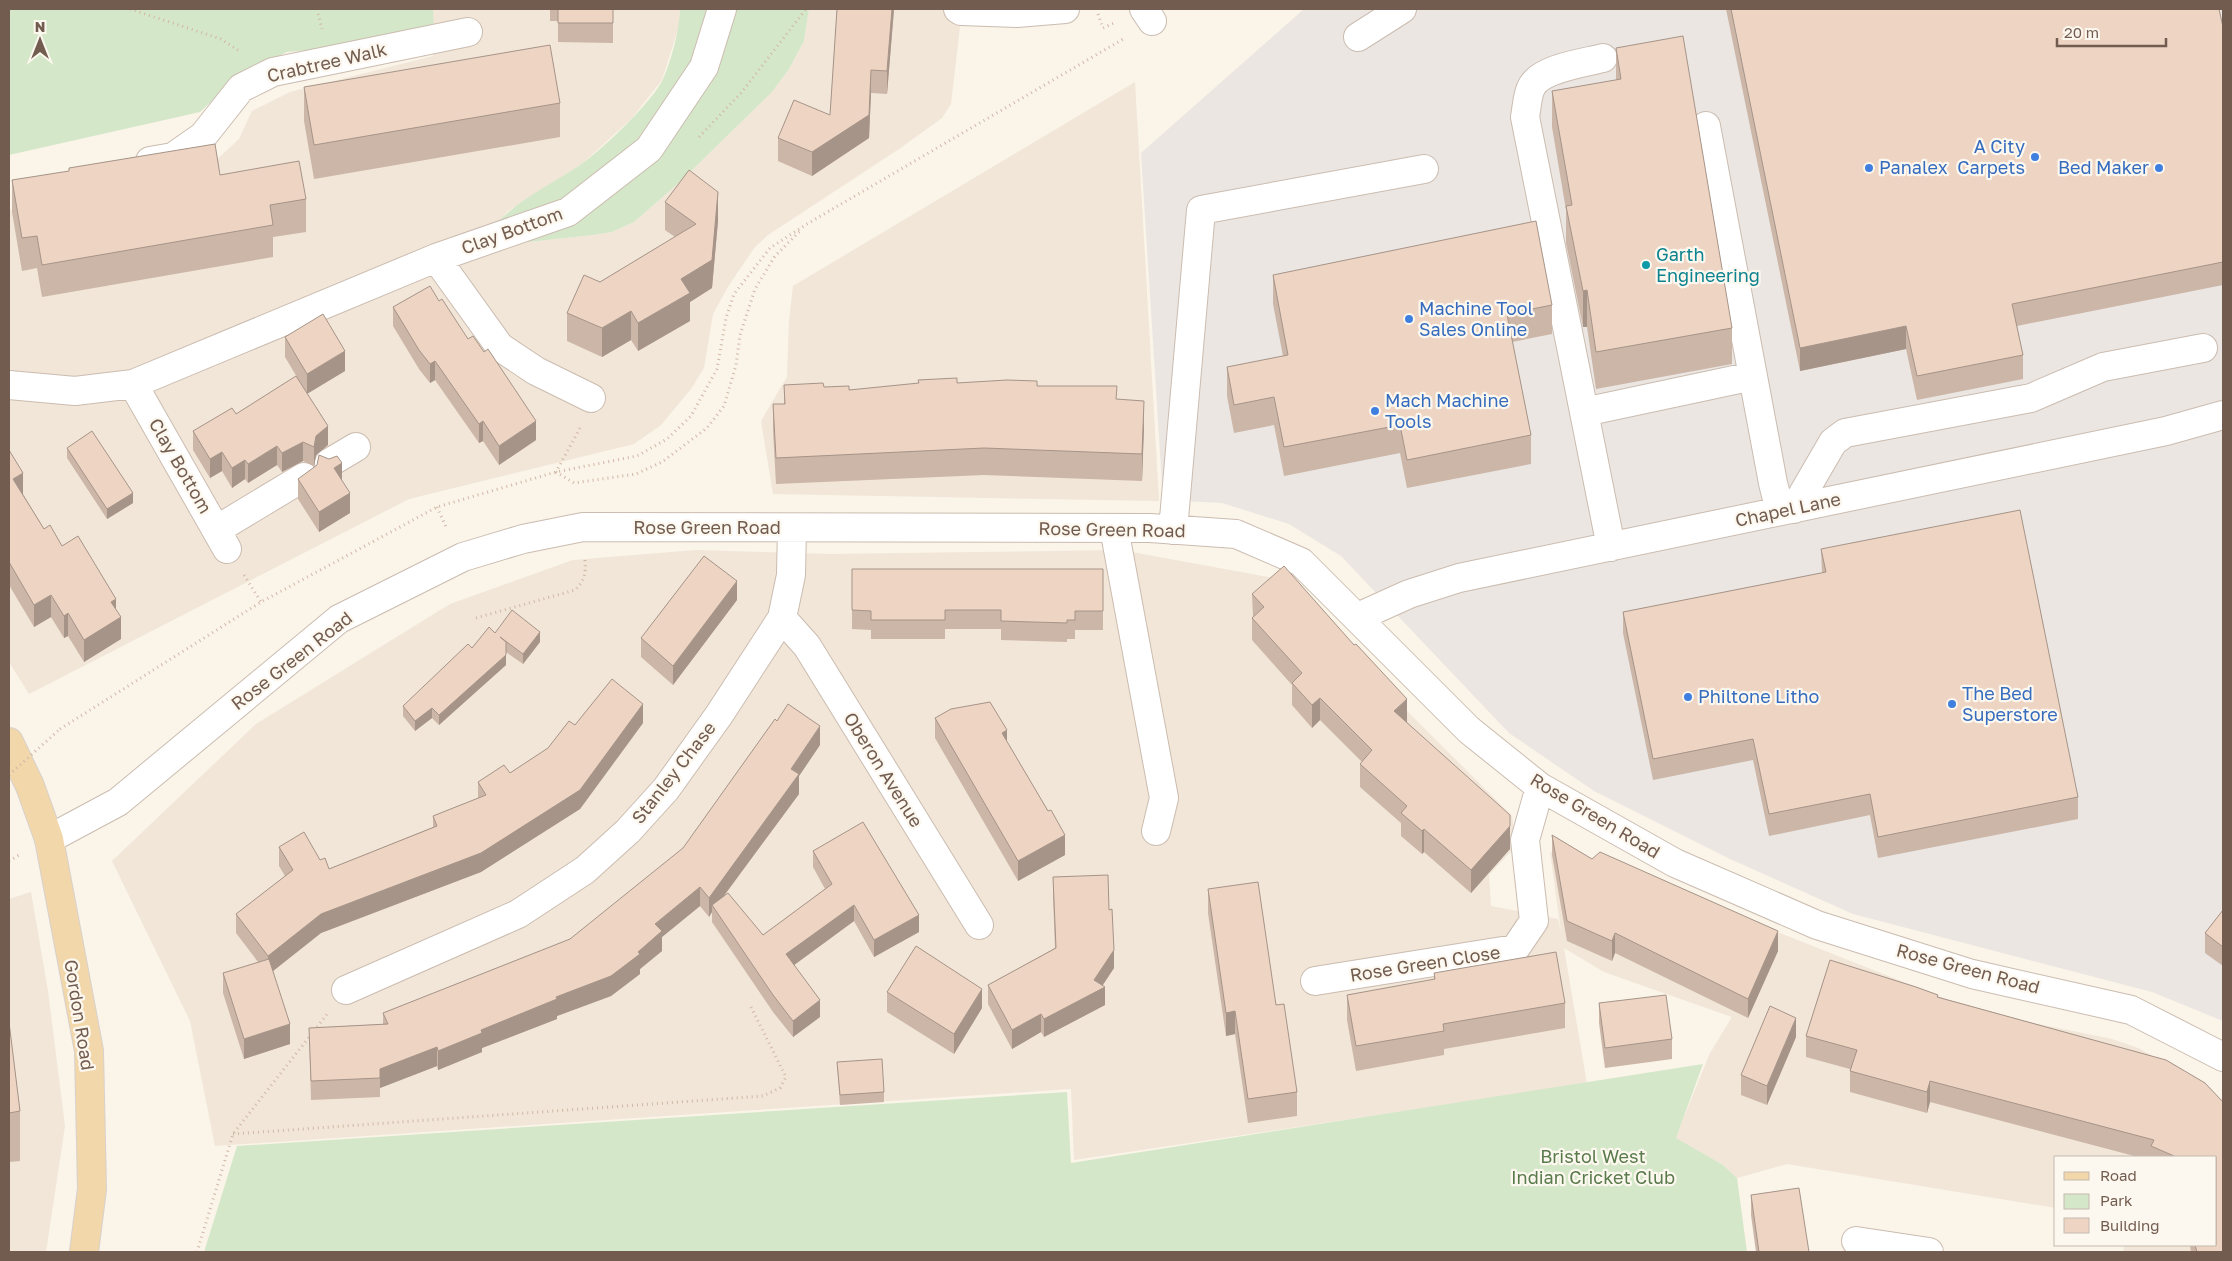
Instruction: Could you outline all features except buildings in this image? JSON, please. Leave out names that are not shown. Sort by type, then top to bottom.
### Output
[{"type":"main road","points":[[9,742],[30,786],[49,839]]},
{"type":"main road","name":"Gordon Road","points":[[49,839],[89,1051],[92,1189],[84,1252]]},
{"type":"street","name":"Clay Bottom","points":[[9,385],[75,390],[133,384],[436,258],[568,212],[649,149],[704,66],[722,9]]},
{"type":"street","points":[[958,9],[961,11],[1017,13],[1065,9]]},
{"type":"street","points":[[1358,37],[1402,9]]},
{"type":"street","name":"Crabtree Walk","points":[[125,166],[173,157],[203,136],[241,88],[273,72],[468,32]]},
{"type":"street","points":[[1603,58],[1539,77],[1531,86],[1525,116],[1611,546]]},
{"type":"street","points":[[1706,126],[1753,376],[1787,510]]},
{"type":"street","points":[[1173,530],[1201,210],[1424,169]]},
{"type":"street","name":"Clay Bottom","points":[[436,258],[500,347],[536,371],[591,398]]},
{"type":"street","points":[[1787,510],[1833,442],[1846,433],[2030,398],[2103,367],[2203,348]]},
{"type":"street","points":[[1584,412],[1753,376]]},
{"type":"street","name":"Clay Bottom","points":[[133,384],[221,540],[304,477]]},
{"type":"street","name":"Chapel Lane","points":[[1358,617],[1409,594],[1459,578],[2166,431],[2223,415]]},
{"type":"street","points":[[329,463],[356,446]]},
{"type":"street","name":"Rose Green Road","points":[[49,839],[118,802],[339,619],[463,557],[523,539],[583,527],[1114,528],[1236,534],[1301,562],[1469,730],[1540,787],[1675,863],[1817,925],[1972,974],[2131,1010],[2223,1057]]},
{"type":"street","name":"Stanley Chase","points":[[346,990],[518,914],[585,870],[628,831],[666,789],[719,715],[782,618],[791,575],[792,528]]},
{"type":"street","points":[[1114,528],[1164,798],[1156,831]]},
{"type":"street","name":"Oberon Avenue","points":[[782,618],[807,646],[979,925]]},
{"type":"street","name":"Rose Green Close","points":[[1315,981],[1515,949],[1534,920],[1525,840],[1540,787]]},
{"type":"street","points":[[1856,1242],[1929,1252]]},
{"type":"path","points":[[130,9],[221,40],[273,72]]},
{"type":"path","points":[[1096,9],[1103,28],[1113,21],[1116,28]]},
{"type":"path","points":[[9,775],[60,729],[261,602],[437,507],[556,472],[637,456],[667,439],[691,416],[717,369],[726,318],[734,294],[770,248],[807,224],[1121,41],[1148,15]]},
{"type":"path","points":[[1118,34],[1121,41]]},
{"type":"path","points":[[556,472],[574,483],[636,474],[662,462],[706,428],[724,406],[736,365],[740,335],[755,289],[775,256],[807,224]]},
{"type":"path","points":[[556,472],[580,428],[591,398]]},
{"type":"path","points":[[476,618],[574,590],[583,583],[586,575],[583,527]]},
{"type":"path","points":[[197,1252],[233,1134],[346,990]]},
{"type":"path","points":[[233,1134],[763,1096],[780,1088],[786,1077],[750,1007]]},
{"type":"shaded area","points":[[433,9],[680,9],[679,26],[662,80],[632,118],[583,163],[507,212],[496,224],[502,245],[612,232],[634,222],[681,181],[772,92],[789,69],[804,41],[809,9],[962,9],[951,104],[942,118],[899,149],[768,235],[755,247],[729,285],[713,314],[704,368],[691,389],[661,425],[634,444],[409,499],[29,694],[9,662],[9,210],[156,186],[211,165],[239,139],[252,111],[290,92],[433,56]]},
{"type":"shaded area","points":[[1304,9],[2223,9],[2223,1021],[2152,992],[1853,914],[1730,859],[1594,791],[1509,733],[1341,556],[1289,524],[1222,503],[1163,500],[1141,153]]},
{"type":"shaded area","points":[[1135,82],[1159,501],[773,494],[761,421],[787,377],[789,321],[793,286]]},
{"type":"shaded area","points":[[696,550],[830,554],[1121,550],[1274,578],[1512,816],[1516,846],[1489,875],[1491,906],[1558,919],[1561,932],[1550,852],[1616,868],[1979,1012],[2112,1039],[2138,1048],[2160,1060],[2211,1096],[2216,1156],[2054,1156],[2054,1208],[1787,1164],[1737,1178],[1723,1165],[1675,1139],[1710,1053],[1732,1017],[1604,972],[1564,948],[1587,1084],[1074,1160],[1071,1089],[215,1146],[190,1021],[112,861],[256,724],[450,604],[573,560]]},
{"type":"shaded area","points":[[31,892],[48,991],[65,1126],[46,1252],[9,1252],[9,899]]},
{"type":"shaded area","points":[[2217,1174],[2223,1252],[2123,1252],[2124,1246],[2217,1246]]},
{"type":"green space","points":[[9,9],[433,9],[434,32],[386,43],[287,52],[241,74],[200,112],[9,155]]},
{"type":"green space","points":[[680,9],[809,9],[804,41],[789,69],[772,92],[681,181],[634,222],[612,232],[502,245],[496,224],[505,215],[525,199],[589,158],[626,125],[649,100],[663,79],[672,54],[677,36]]},
{"type":"green space","name":"Bristol West Indian Cricket Club","points":[[1703,1064],[1676,1138],[1723,1165],[1737,1178],[1747,1252],[204,1252],[237,1146],[1067,1092],[1071,1163]]},
{"type":"place","name":"A City Carpets","points":[[2035,157]]},
{"type":"place","name":"Panalex","points":[[1869,168]]},
{"type":"place","name":"Bed Maker","points":[[2159,168]]},
{"type":"place","name":"Garth Engineering","points":[[1646,265]]},
{"type":"place","name":"Machine Tool Sales Online","points":[[1409,319]]},
{"type":"place","name":"Mach Machine Tools","points":[[1375,411]]},
{"type":"place","name":"Philtone Litho","points":[[1688,697]]},
{"type":"place","name":"The Bed Superstore","points":[[1952,704]]}]
